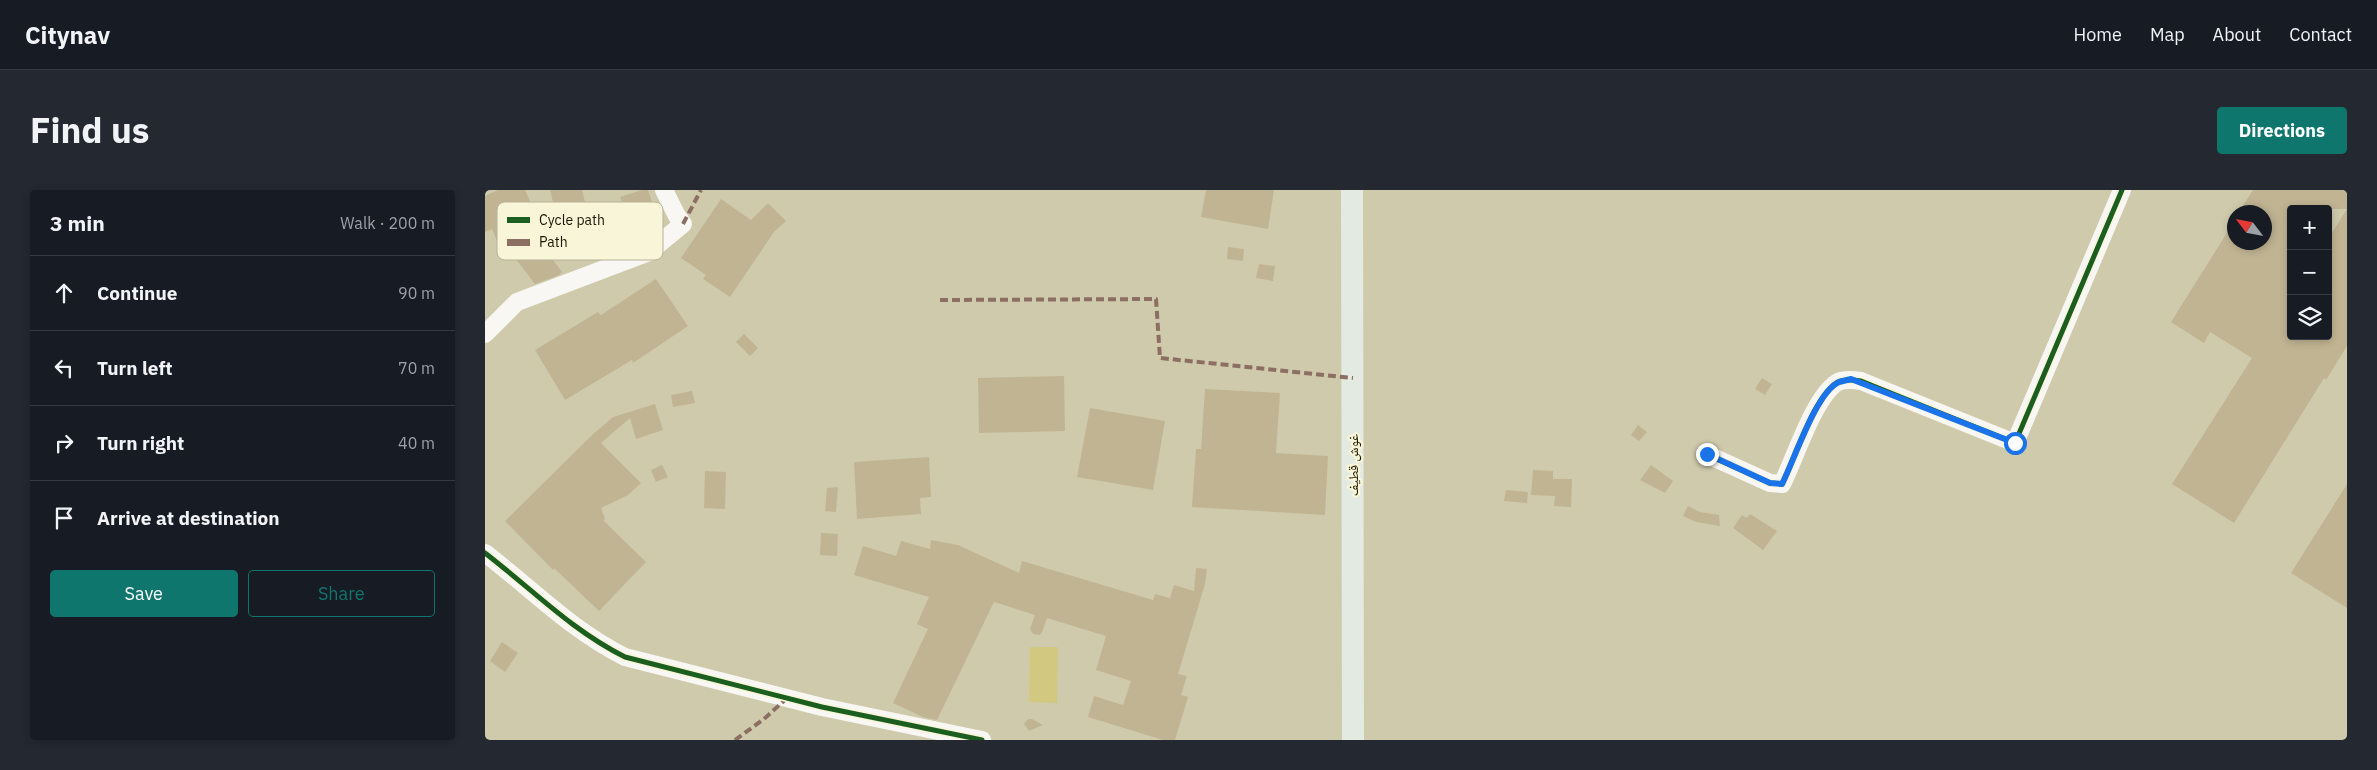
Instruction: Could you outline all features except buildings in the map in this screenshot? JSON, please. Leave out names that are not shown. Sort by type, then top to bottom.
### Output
[{"type":"main road","name":"غوش قطيف","points":[[1352,190],[1353,740]]},
{"type":"street","points":[[663,240],[683,224],[664,190]]},
{"type":"street","points":[[1707,454],[1770,483],[1782,484],[1823,397],[1838,382],[1851,379],[2015,443],[2122,190]]},
{"type":"street","points":[[485,334],[517,302],[628,260]]},
{"type":"street","points":[[485,553],[565,620],[596,642],[625,657],[822,707],[982,740]]},
{"type":"shaded area","points":[[1030,647],[1058,647],[1057,703],[1029,702]]},
{"type":"marked path","points":[[683,224],[701,190]]},
{"type":"marked path","points":[[940,300],[1156,299],[1160,358],[1353,378]]},
{"type":"marked path","points":[[735,740],[764,719],[787,698]]},
{"type":"cycle path","points":[[1706,454],[1770,483],[1782,484],[1821,400],[1829,389],[1838,382],[1847,380],[1861,381],[2015,443],[2122,190]]},
{"type":"cycle path","points":[[485,553],[569,622],[625,657],[822,707],[982,740]]},
{"type":"route","points":[[1707,454],[1770,483],[1782,484],[1823,397],[1838,382],[1851,379],[2015,443]]}]
